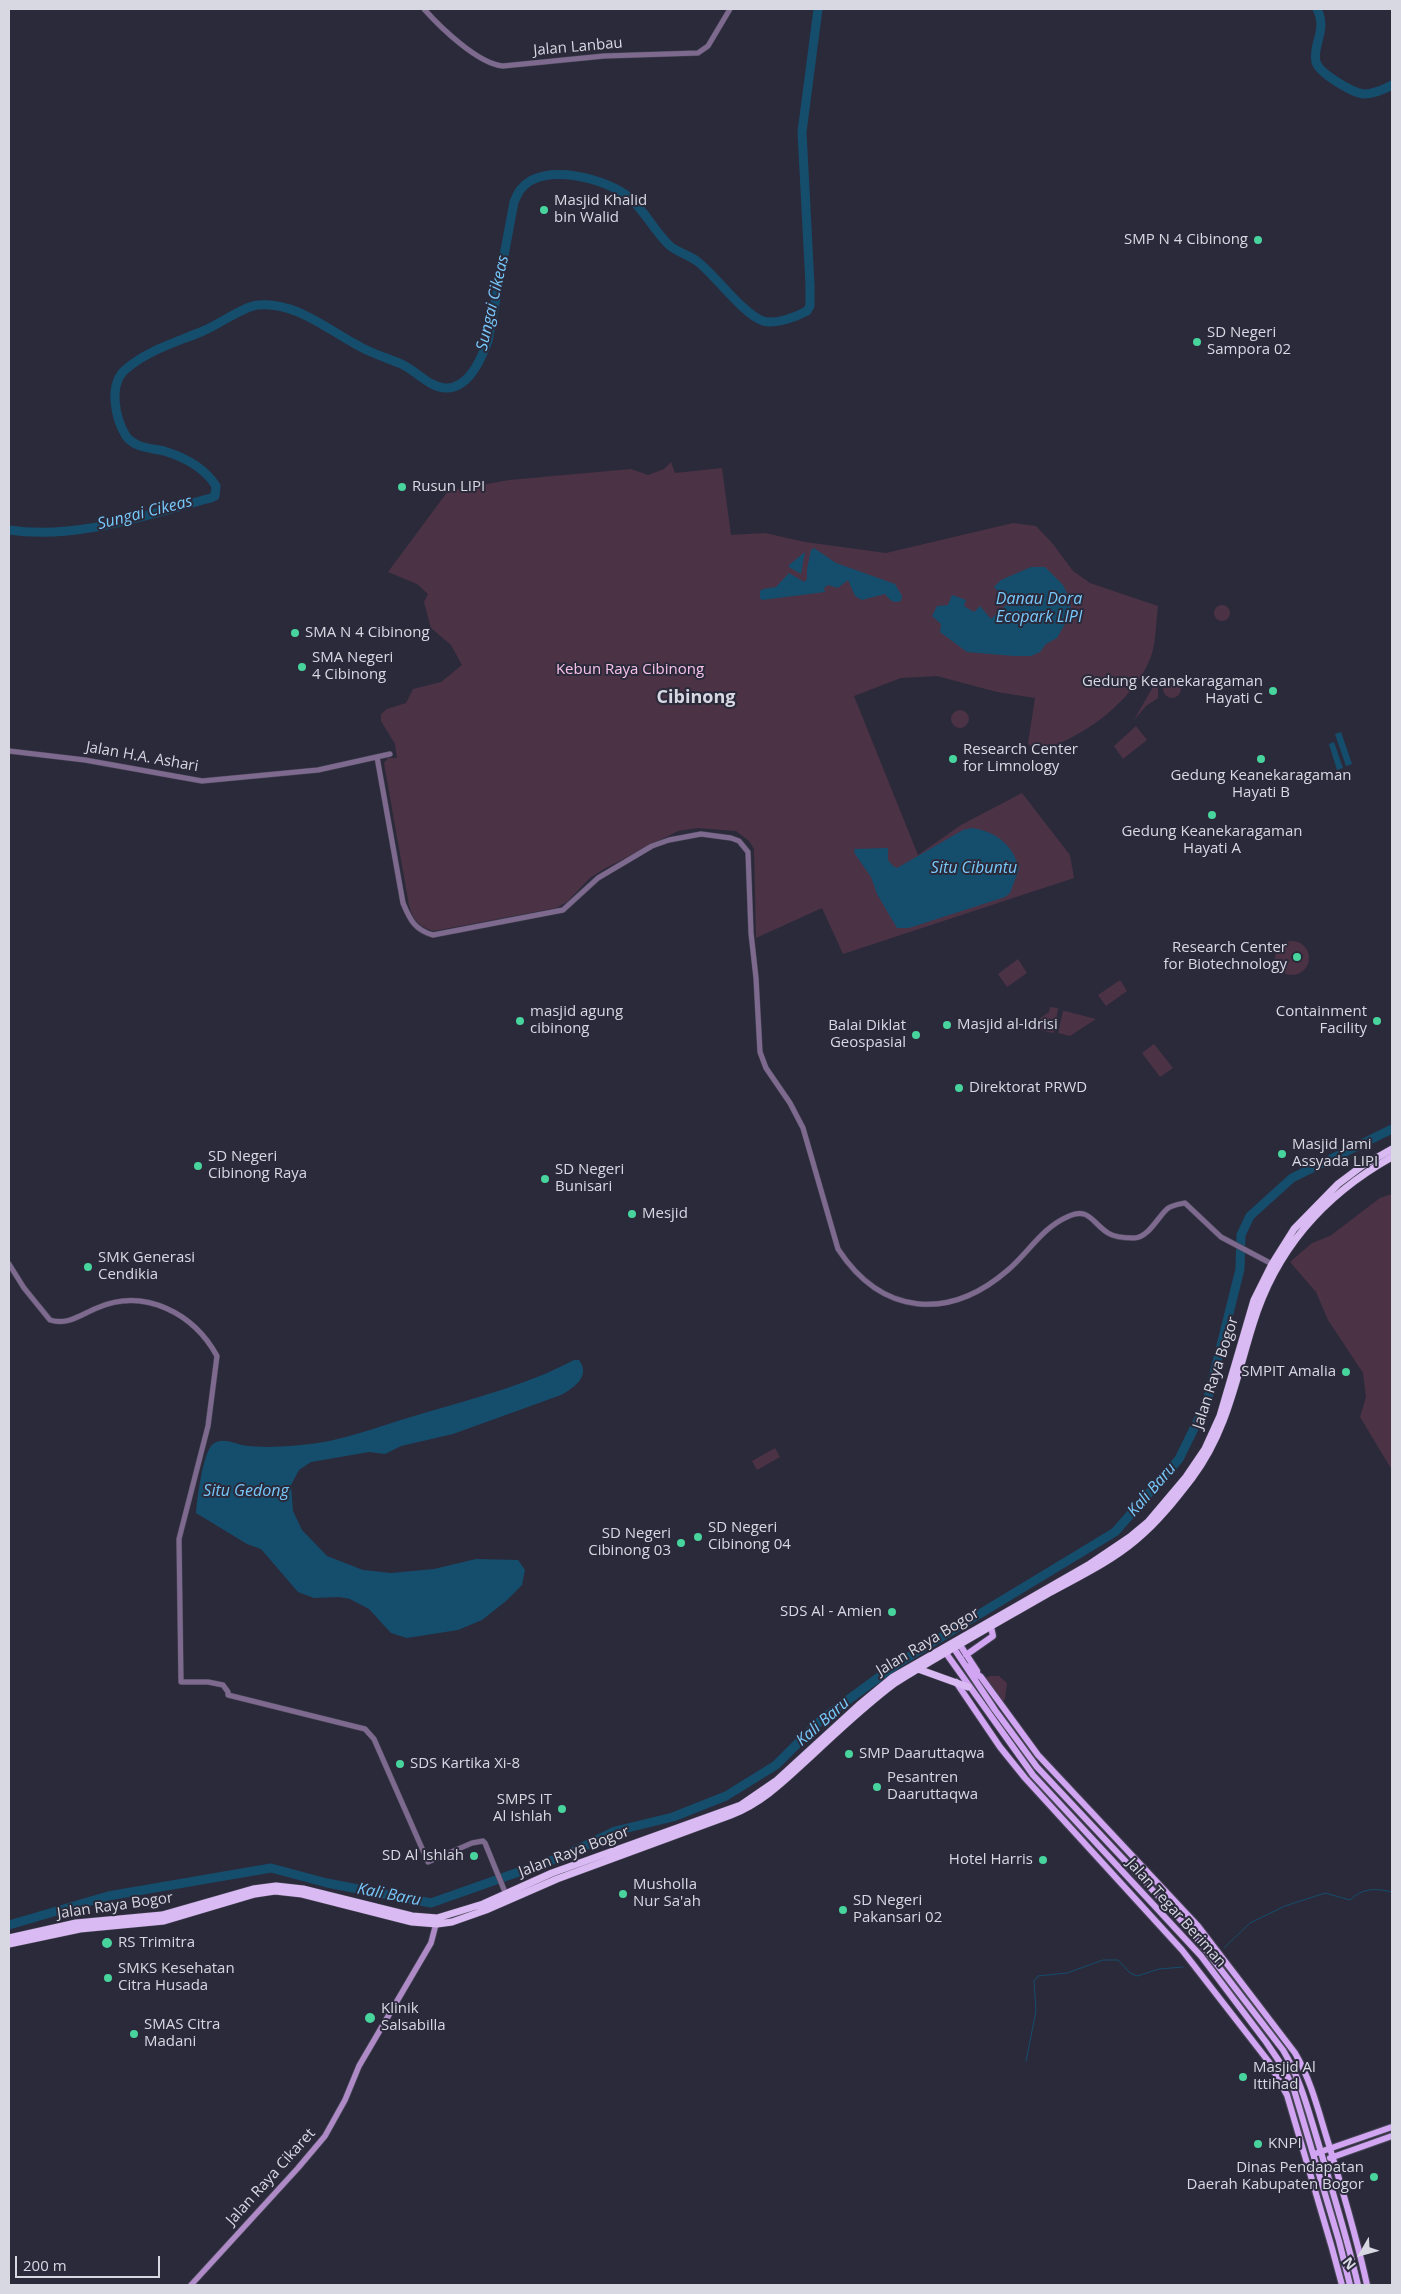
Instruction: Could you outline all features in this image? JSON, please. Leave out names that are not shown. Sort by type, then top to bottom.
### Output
[{"type":"highway","name":"Jalan Raya Bogor","points":[[955,1645],[1000,1618],[1093,1568],[1134,1542],[1168,1508],[1195,1469],[1220,1416],[1254,1300],[1272,1264],[1294,1229],[1328,1193],[1358,1169],[1392,1149]]},
{"type":"highway","name":"Jalan Raya Bogor","points":[[1195,1469],[1210,1453],[1226,1418],[1260,1302],[1274,1274],[1299,1234],[1344,1187],[1392,1157]]},
{"type":"highway","name":"Jalan Raya Bogor","points":[[614,1855],[752,1799],[776,1781],[877,1689],[991,1627],[1000,1618]]},
{"type":"highway","name":"Jalan Raya Bogor","points":[[9,1944],[179,1911],[232,1894],[276,1886],[303,1889],[437,1921],[507,1896],[552,1873],[614,1855],[731,1815],[755,1804],[780,1785],[881,1693],[944,1651]]},
{"type":"highway","points":[[918,1669],[968,1687]]},
{"type":"highway","name":"Jalan Raya Bogor","points":[[9,1938],[76,1923],[127,1922]]},
{"type":"main road","points":[[966,1654],[993,1636],[991,1627]]},
{"type":"main road","points":[[955,1645],[966,1654],[981,1677]]},
{"type":"main road","name":"Jalan Tegar Beriman","points":[[955,1645],[964,1665],[1037,1767],[1191,1931],[1274,2037],[1294,2069],[1306,2099],[1339,2209],[1358,2285]]},
{"type":"main road","name":"Jalan Tegar Beriman","points":[[944,1651],[1033,1775],[1185,1937],[1266,2042],[1294,2090],[1350,2285]]},
{"type":"main road","name":"Jalan Tegar Beriman","points":[[964,1665],[981,1677],[1038,1755],[1198,1926],[1281,2033],[1298,2058],[1310,2081],[1357,2238],[1368,2285]]},
{"type":"main road","name":"Jalan Tegar Beriman","points":[[956,1682],[1025,1778],[1182,1950],[1238,2019],[1269,2062],[1287,2095],[1342,2285]]},
{"type":"main road","points":[[982,1720],[989,1716]]},
{"type":"main road","name":"Jalan Raya Cikaret","points":[[191,2285],[325,2136],[345,2100],[364,2058],[427,1951],[437,1921]]},
{"type":"main road","points":[[1185,1937],[1191,1931]]},
{"type":"main road","points":[[1313,2154],[1392,2127]]},
{"type":"main road","points":[[1316,2163],[1392,2136]]},
{"type":"main road","points":[[1339,2209],[1344,2196]]},
{"type":"street","name":"Jalan Lanbau","points":[[424,9],[447,34],[489,62],[503,66],[604,56],[698,53],[708,46],[730,9]]},
{"type":"street","name":"Jalan H.A. Ashari","points":[[9,751],[78,759],[202,781],[304,772],[390,754]]},
{"type":"street","points":[[378,757],[403,904],[412,922],[423,932],[433,935],[562,910],[598,878],[662,842],[700,834],[731,838],[739,841],[745,847],[748,852],[750,933],[756,978],[760,1052],[766,1068],[790,1103],[803,1128],[838,1249],[845,1260],[868,1284],[881,1293],[897,1301],[922,1306],[960,1300],[994,1281],[1018,1261],[1042,1234],[1065,1217],[1077,1212],[1089,1217],[1108,1233],[1134,1238],[1141,1236],[1167,1209],[1185,1203],[1228,1242],[1272,1264]]},
{"type":"street","points":[[9,1264],[24,1288],[50,1320],[61,1322],[112,1304],[147,1302],[175,1311],[185,1317],[206,1339],[217,1360],[207,1432],[179,1539],[180,1681],[183,1683],[208,1682],[223,1685],[228,1695],[365,1729],[374,1739],[428,1862],[472,1843],[483,1841],[507,1896]]},
{"type":"green space","name":"Kebun Raya Cibinong","points":[[671,462],[675,473],[722,468],[731,535],[765,533],[805,542],[886,553],[1013,523],[1036,526],[1053,544],[1073,571],[1090,583],[1158,606],[1152,654],[1135,685],[1101,719],[1062,742],[1032,749],[1028,743],[1035,698],[997,692],[937,676],[901,678],[854,696],[918,855],[961,825],[1022,793],[1070,855],[1074,878],[843,954],[822,908],[756,938],[754,849],[749,841],[736,831],[698,828],[678,831],[604,869],[590,878],[567,902],[556,908],[434,931],[417,922],[412,915],[409,905],[384,763],[388,758],[397,758],[395,744],[381,721],[381,714],[387,709],[406,703],[413,689],[441,682],[462,665],[451,645],[431,628],[424,602],[428,594],[417,584],[388,572],[448,491],[509,480],[631,469],[648,475],[664,469]]},
{"type":"green space","points":[[1222,605],[1230,613],[1222,621],[1214,613]]},
{"type":"green space","points":[[1158,678],[1158,698],[1146,706],[1134,720]]},
{"type":"green space","points":[[1172,680],[1178,683],[1181,689],[1178,695],[1172,698],[1166,695],[1163,689],[1166,683]]},
{"type":"green space","points":[[960,710],[966,713],[969,719],[966,725],[960,728],[954,725],[951,719],[954,713]]},
{"type":"green space","points":[[1136,726],[1147,740],[1123,759],[1114,746]]},
{"type":"green space","points":[[1292,941],[1304,946],[1309,958],[1304,970],[1292,975],[1280,970],[1275,958],[1280,946]]},
{"type":"green space","points":[[1018,959],[1027,973],[1007,987],[998,974]]},
{"type":"green space","points":[[1120,980],[1127,991],[1106,1006],[1098,995]]},
{"type":"green space","points":[[1050,1007],[1058,1008],[1054,1033],[1029,1028],[1031,1020],[1035,1022],[1049,1012]]},
{"type":"green space","points":[[1063,1011],[1096,1019],[1070,1036],[1058,1033]]},
{"type":"green space","points":[[1154,1044],[1173,1068],[1160,1077],[1142,1053]]},
{"type":"green space","points":[[1392,1194],[1392,1470],[1360,1417],[1366,1397],[1363,1373],[1328,1320],[1316,1292],[1290,1262],[1312,1243],[1330,1236],[1380,1198]]},
{"type":"green space","points":[[775,1448],[780,1457],[757,1470],[752,1461]]},
{"type":"green space","points":[[999,1676],[1007,1683],[1005,1699],[1002,1703],[983,1678]]},
{"type":"water","points":[[814,548],[836,563],[895,584],[902,596],[901,601],[892,601],[885,594],[862,600],[855,596],[848,580],[838,588],[828,585],[824,588],[825,592],[762,600],[760,598],[760,591],[776,587],[789,573],[804,582],[807,579],[811,550]]},
{"type":"water","points":[[805,552],[801,574],[789,567],[789,565]]},
{"type":"water","name":"Danau Dora Ecopark LIPI","points":[[1031,567],[1045,567],[1063,585],[1070,599],[1071,613],[1057,638],[1046,644],[1040,652],[1031,656],[1014,656],[967,652],[940,632],[941,624],[932,616],[937,606],[948,605],[952,595],[966,600],[964,606],[974,612],[980,606],[991,619],[1008,603],[994,587],[1001,580]]},
{"type":"water","points":[[1341,732],[1352,764],[1346,766],[1335,734]]},
{"type":"water","points":[[1334,742],[1343,768],[1337,770],[1329,744]]},
{"type":"water","name":"Situ Cibuntu","points":[[972,828],[989,832],[996,836],[1013,853],[1019,869],[1010,893],[1005,897],[909,928],[897,928],[877,894],[871,877],[855,854],[854,849],[888,848],[888,860],[897,868],[963,830]]},
{"type":"water","name":"Situ Gedong","points":[[574,1360],[579,1360],[582,1366],[582,1376],[576,1385],[561,1395],[453,1434],[401,1446],[385,1454],[369,1452],[311,1462],[299,1470],[291,1485],[293,1511],[302,1530],[327,1556],[363,1570],[391,1573],[434,1569],[476,1559],[518,1560],[525,1570],[522,1585],[506,1601],[482,1620],[458,1630],[407,1638],[391,1633],[369,1609],[350,1599],[339,1597],[314,1598],[298,1592],[261,1549],[247,1544],[196,1513],[203,1465],[209,1448],[216,1442],[224,1441],[242,1445],[270,1447],[318,1443],[358,1434],[538,1377]]},
{"type":"waterway","name":"Sungai Cikeas","points":[[9,530],[60,532],[86,529],[136,518],[215,496],[216,486],[200,468],[171,453],[138,445],[126,436],[116,411],[115,392],[120,375],[135,362],[252,306],[271,305],[297,312],[322,324],[362,348],[405,366],[433,385],[445,388],[461,384],[473,372],[488,341],[514,202],[521,189],[531,181],[544,176],[576,176],[592,179],[620,191],[635,203],[669,245],[698,262],[738,303],[755,317],[763,321],[773,322],[791,318],[807,311],[810,306],[810,285],[802,132],[818,9]]},
{"type":"waterway","name":"Sungai Cikeas","points":[[1317,9],[1321,24],[1315,55],[1318,66],[1329,76],[1358,93],[1370,93],[1392,85]]},
{"type":"waterway","name":"Kali Baru","points":[[9,1925],[108,1896],[271,1868],[327,1883],[431,1903],[564,1856],[615,1831],[673,1817],[726,1796],[776,1765],[822,1719],[897,1664],[1115,1532],[1179,1459],[1207,1402],[1240,1269],[1241,1235],[1250,1216],[1292,1178],[1392,1129]]},
{"type":"waterway","points":[[1224,1948],[1250,1923],[1285,1906],[1325,1893],[1350,1900],[1360,1893],[1370,1890],[1392,1892]]},
{"type":"waterway","points":[[1026,2061],[1036,2011],[1034,1981],[1038,1976],[1067,1973],[1103,1960],[1118,1960],[1130,1973],[1137,1976],[1159,1969],[1183,1967]]},
{"type":"place","name":"Masjid Khalid bin Walid","points":[[544,210]]},
{"type":"place","name":"SMP N 4 Cibinong","points":[[1258,240]]},
{"type":"place","name":"SD Negeri Sampora 02","points":[[1197,342]]},
{"type":"place","name":"Rusun LIPI","points":[[402,487]]},
{"type":"place","name":"SMA N 4 Cibinong","points":[[295,633]]},
{"type":"place","name":"SMA Negeri 4 Cibinong","points":[[302,667]]},
{"type":"place","name":"Gedung Keanekaragaman Hayati C","points":[[1273,691]]},
{"type":"place","name":"Research Center for Limnology","points":[[953,759]]},
{"type":"place","name":"Gedung Keanekaragaman Hayati B","points":[[1261,759]]},
{"type":"place","name":"Gedung Keanekaragaman Hayati A","points":[[1212,815]]},
{"type":"place","name":"Research Center for Biotechnology","points":[[1297,957]]},
{"type":"place","name":"masjid agung cibinong","points":[[520,1021]]},
{"type":"place","name":"Containment Facility","points":[[1377,1021]]},
{"type":"place","name":"Masjid al-Idrisi","points":[[947,1025]]},
{"type":"place","name":"Balai Diklat Geospasial","points":[[916,1035]]},
{"type":"place","name":"Direktorat PRWD","points":[[959,1088]]},
{"type":"place","name":"Masjid Jami Assyada LIPI","points":[[1282,1154]]},
{"type":"place","name":"SD Negeri Cibinong Raya","points":[[198,1166]]},
{"type":"place","name":"SD Negeri Bunisari","points":[[545,1179]]},
{"type":"place","name":"Mesjid","points":[[632,1214]]},
{"type":"place","name":"SMK Generasi Cendikia","points":[[88,1267]]},
{"type":"place","name":"SMPIT Amalia","points":[[1346,1372]]},
{"type":"place","name":"SD Negeri Cibinong 04","points":[[698,1537]]},
{"type":"place","name":"SD Negeri Cibinong 03","points":[[681,1543]]},
{"type":"place","name":"SDS Al - Amien","points":[[892,1612]]},
{"type":"place","name":"SMP Daaruttaqwa","points":[[849,1754]]},
{"type":"place","name":"SDS Kartika Xi-8","points":[[400,1764]]},
{"type":"place","name":"Pesantren Daaruttaqwa","points":[[877,1787]]},
{"type":"place","name":"SMPS IT Al Ishlah","points":[[562,1809]]},
{"type":"place","name":"SD Al Ishlah","points":[[474,1856]]},
{"type":"place","name":"Hotel Harris","points":[[1043,1860]]},
{"type":"place","name":"Musholla Nur Sa'ah","points":[[623,1894]]},
{"type":"place","name":"SD Negeri Pakansari 02","points":[[843,1910]]},
{"type":"place","name":"RS Trimitra","points":[[107,1943]]},
{"type":"place","name":"SMKS Kesehatan Citra Husada","points":[[108,1978]]},
{"type":"place","name":"Klinik Salsabilla","points":[[370,2018]]},
{"type":"place","name":"SMAS Citra Madani","points":[[134,2034]]},
{"type":"place","name":"Masjid Al Ittihad","points":[[1243,2077]]},
{"type":"place","name":"KNPI","points":[[1258,2144]]},
{"type":"place","name":"Dinas Pendapatan Daerah Kabupaten Bogor","points":[[1374,2177]]},
{"type":"district","name":"Cibinong","points":[[696,698]]}]
